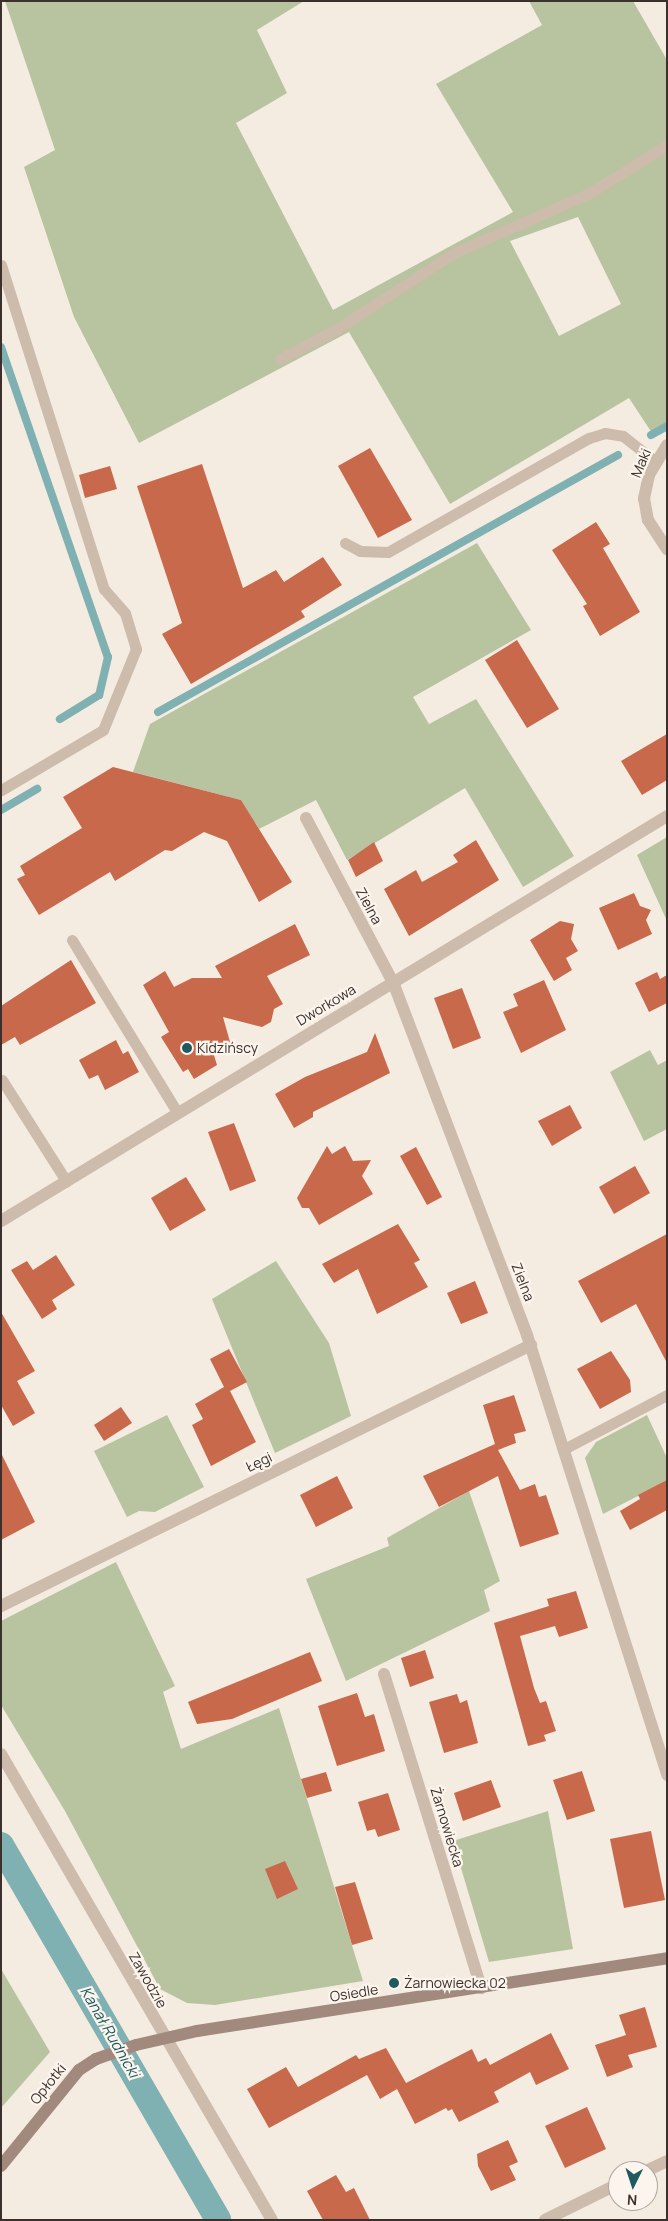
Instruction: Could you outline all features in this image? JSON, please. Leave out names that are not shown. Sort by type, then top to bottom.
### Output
[{"type":"street","name":"Maki","points":[[667,444],[656,462],[644,498],[648,520],[667,549]]},
{"type":"street","name":"Dworkowa","points":[[1,1221],[177,1112],[667,816]]},
{"type":"street","name":"Zielna","points":[[306,818],[392,982],[530,1345],[667,1775]]},
{"type":"street","name":"Łęgi","points":[[1,1606],[530,1345]]},
{"type":"street","name":"Żarnowiecka","points":[[384,1674],[481,1988]]},
{"type":"street","name":"Zawodzie","points":[[1,1754],[272,2220]]},
{"type":"street","name":"Osiedle","points":[[164,2037],[667,1958]]},
{"type":"street","name":"Opłotki","points":[[1,2166],[79,2070],[107,2055],[164,2037]]},
{"type":"street","points":[[546,2220],[608,2189]]},
{"type":"lane","points":[[280,358],[337,330],[454,253],[588,194],[667,145]]},
{"type":"lane","points":[[1,264],[104,589],[126,613],[136,649],[103,730],[1,790]]},
{"type":"lane","points":[[345,544],[360,551],[388,552],[589,438],[605,433],[623,436],[656,462]]},
{"type":"lane","points":[[72,940],[177,1112]]},
{"type":"lane","points":[[2,1080],[66,1181]]},
{"type":"lane","points":[[564,1449],[667,1395]]},
{"type":"green space","points":[[5,1],[304,1],[257,30],[287,93],[236,123],[333,310],[513,212],[436,84],[542,25],[529,1],[633,1],[667,60],[667,424],[652,433],[629,398],[450,504],[349,332],[139,443],[74,317],[24,167],[55,150]],"holes":[[[578,217],[621,304],[559,336],[510,241]]]},
{"type":"green space","points":[[477,543],[531,630],[413,697],[429,724],[476,699],[574,856],[523,887],[465,788],[347,860],[316,800],[259,829],[241,800],[133,772],[150,724]]},
{"type":"green space","points":[[667,837],[667,921],[637,855]]},
{"type":"green space","points":[[650,1050],[658,1065],[667,1060],[667,1129],[644,1141],[610,1072]]},
{"type":"green space","points":[[276,1261],[329,1343],[351,1416],[275,1453],[212,1299]]},
{"type":"green space","points":[[167,1415],[204,1487],[155,1512],[139,1511],[127,1517],[94,1451]]},
{"type":"green space","points":[[647,1415],[667,1458],[667,1481],[603,1514],[585,1458],[596,1442]]},
{"type":"green space","points":[[469,1491],[500,1581],[484,1590],[490,1611],[346,1681],[306,1579],[389,1546],[387,1538]]},
{"type":"green space","points":[[116,1562],[175,1686],[163,1692],[181,1749],[279,1708],[363,1981],[215,2005],[187,2003],[160,1989],[65,1811],[1,1705],[1,1621]]},
{"type":"green space","points":[[548,1811],[573,1949],[489,1962],[453,1841]]},
{"type":"green space","points":[[1,1969],[50,2052],[1,2108]]},
{"type":"building","points":[[370,448],[412,520],[378,538],[338,466]]},
{"type":"building","points":[[202,464],[243,588],[276,570],[284,582],[323,557],[342,585],[301,611],[305,617],[191,684],[162,634],[182,623],[137,486]]},
{"type":"building","points":[[110,466],[117,489],[85,498],[79,475]]},
{"type":"building","points":[[596,522],[610,544],[603,548],[640,612],[600,636],[583,606],[587,604],[552,550]]},
{"type":"building","points":[[517,640],[559,709],[527,728],[485,660]]},
{"type":"building","points":[[667,734],[667,780],[642,795],[621,761]]},
{"type":"building","points":[[113,767],[241,800],[292,882],[259,902],[227,841],[204,832],[172,851],[165,850],[115,881],[110,872],[39,915],[17,879],[25,875],[20,866],[82,828],[63,797]]},
{"type":"building","points":[[476,840],[499,880],[409,936],[384,889],[416,870],[422,882],[458,862],[453,855]]},
{"type":"building","points":[[374,842],[383,861],[356,877],[348,860]]},
{"type":"building","points":[[634,893],[640,906],[651,910],[646,920],[652,934],[618,950],[599,908]]},
{"type":"building","points":[[560,921],[574,924],[571,939],[578,951],[566,958],[572,970],[554,981],[530,940]]},
{"type":"building","points":[[295,924],[310,955],[267,976],[283,1004],[274,1009],[271,1022],[262,1027],[223,1017],[230,1042],[213,1052],[217,1065],[194,1079],[188,1069],[183,1072],[161,1037],[169,1032],[143,985],[165,971],[174,987],[192,978],[222,978],[215,966]]},
{"type":"building","points":[[71,960],[96,1003],[20,1045],[15,1037],[1,1045],[1,1006]]},
{"type":"building","points":[[657,972],[660,979],[667,975],[667,1003],[649,1012],[635,983]]},
{"type":"building","points":[[544,980],[566,1030],[521,1053],[503,1012],[518,1006],[513,994]]},
{"type":"building","points":[[462,988],[481,1038],[453,1049],[434,998]]},
{"type":"building","points":[[375,1033],[390,1073],[313,1112],[313,1117],[294,1128],[275,1094],[305,1077],[367,1052]]},
{"type":"building","points":[[116,1040],[123,1054],[128,1051],[139,1072],[105,1090],[98,1075],[89,1079],[79,1060]]},
{"type":"building","points":[[570,1105],[582,1128],[552,1146],[538,1121]]},
{"type":"building","points":[[234,1123],[256,1181],[230,1191],[208,1132]]},
{"type":"building","points":[[327,1146],[332,1154],[345,1146],[353,1161],[371,1160],[362,1176],[373,1194],[319,1225],[309,1208],[302,1208],[297,1198]]},
{"type":"building","points":[[416,1147],[442,1197],[427,1205],[400,1156]]},
{"type":"building","points":[[635,1166],[650,1193],[614,1214],[599,1187]]},
{"type":"building","points":[[186,1177],[206,1210],[170,1231],[151,1198]]},
{"type":"building","points":[[398,1224],[420,1260],[414,1263],[428,1287],[377,1314],[358,1269],[334,1283],[322,1264]]},
{"type":"building","points":[[667,1234],[667,1363],[636,1304],[601,1323],[578,1281]]},
{"type":"building","points":[[56,1255],[75,1285],[52,1300],[57,1309],[42,1319],[11,1270],[27,1261],[33,1270]]},
{"type":"building","points":[[475,1281],[488,1313],[461,1324],[447,1293]]},
{"type":"building","points":[[1,1312],[35,1371],[17,1381],[35,1413],[13,1426],[1,1405]]},
{"type":"building","points":[[229,1349],[247,1382],[230,1391],[256,1442],[211,1466],[192,1425],[203,1419],[195,1404],[224,1387],[210,1359]]},
{"type":"building","points":[[611,1351],[630,1380],[631,1392],[600,1409],[577,1369]]},
{"type":"building","points":[[514,1395],[526,1431],[514,1434],[516,1443],[498,1450],[520,1490],[535,1484],[539,1497],[546,1495],[559,1534],[520,1547],[498,1476],[439,1507],[423,1476],[495,1444],[483,1405]]},
{"type":"building","points":[[121,1407],[132,1423],[104,1441],[94,1425]]},
{"type":"building","points":[[1,1453],[35,1522],[1,1540]]},
{"type":"building","points":[[337,1476],[353,1508],[316,1527],[300,1495]]},
{"type":"building","points":[[667,1480],[667,1510],[630,1530],[620,1511],[640,1499],[638,1495]]},
{"type":"building","points":[[576,1591],[588,1628],[559,1637],[555,1626],[520,1636],[534,1688],[540,1703],[546,1701],[556,1731],[544,1735],[546,1741],[528,1746],[494,1623],[549,1606],[547,1599]]},
{"type":"building","points":[[425,1650],[434,1678],[410,1687],[401,1658]]},
{"type":"building","points":[[310,1652],[322,1681],[232,1719],[197,1724],[188,1702]]},
{"type":"building","points":[[357,1693],[365,1717],[374,1714],[385,1751],[337,1766],[318,1706]]},
{"type":"building","points":[[457,1694],[460,1703],[467,1700],[478,1743],[444,1753],[429,1702]]},
{"type":"building","points":[[582,1771],[595,1811],[567,1820],[553,1780]]},
{"type":"building","points":[[326,1772],[332,1791],[307,1798],[301,1779]]},
{"type":"building","points":[[491,1780],[501,1807],[463,1821],[454,1793]]},
{"type":"building","points":[[388,1793],[400,1830],[378,1837],[375,1829],[367,1831],[358,1802]]},
{"type":"building","points":[[651,1831],[665,1900],[624,1908],[610,1839]]},
{"type":"building","points":[[285,1861],[298,1889],[277,1899],[265,1869]]},
{"type":"building","points":[[355,1882],[373,1939],[352,1945],[335,1887]]},
{"type":"building","points":[[645,2007],[657,2047],[628,2055],[633,2067],[607,2077],[595,2045],[626,2035],[619,2015]]},
{"type":"building","points":[[551,2033],[569,2069],[536,2085],[530,2072],[494,2092],[499,2102],[459,2122],[452,2109],[448,2111],[446,2108],[415,2124],[397,2089],[380,2099],[367,2075],[269,2128],[247,2089],[286,2067],[298,2087],[356,2055],[359,2059],[386,2048],[406,2083],[472,2049],[478,2062],[486,2058],[490,2065]]},
{"type":"building","points":[[587,2107],[606,2149],[565,2168],[545,2126]]},
{"type":"building","points":[[508,2140],[518,2162],[509,2166],[516,2180],[491,2191],[478,2166],[477,2154]]},
{"type":"building","points":[[336,2175],[346,2192],[354,2188],[370,2220],[323,2220],[307,2191]]},
{"type":"waterway","points":[[1,347],[108,657],[99,695],[60,719]]},
{"type":"waterway","points":[[651,435],[667,426]]},
{"type":"waterway","points":[[158,712],[618,455]]},
{"type":"waterway","points":[[1,810],[37,789]]},
{"type":"waterway","name":"Kanał Rudnicki","points":[[1,1845],[218,2220]]},
{"type":"place","name":"Kidzińscy","points":[[187,1048]]},
{"type":"place","name":"Żarnowiecka 02","points":[[394,1983]]}]
